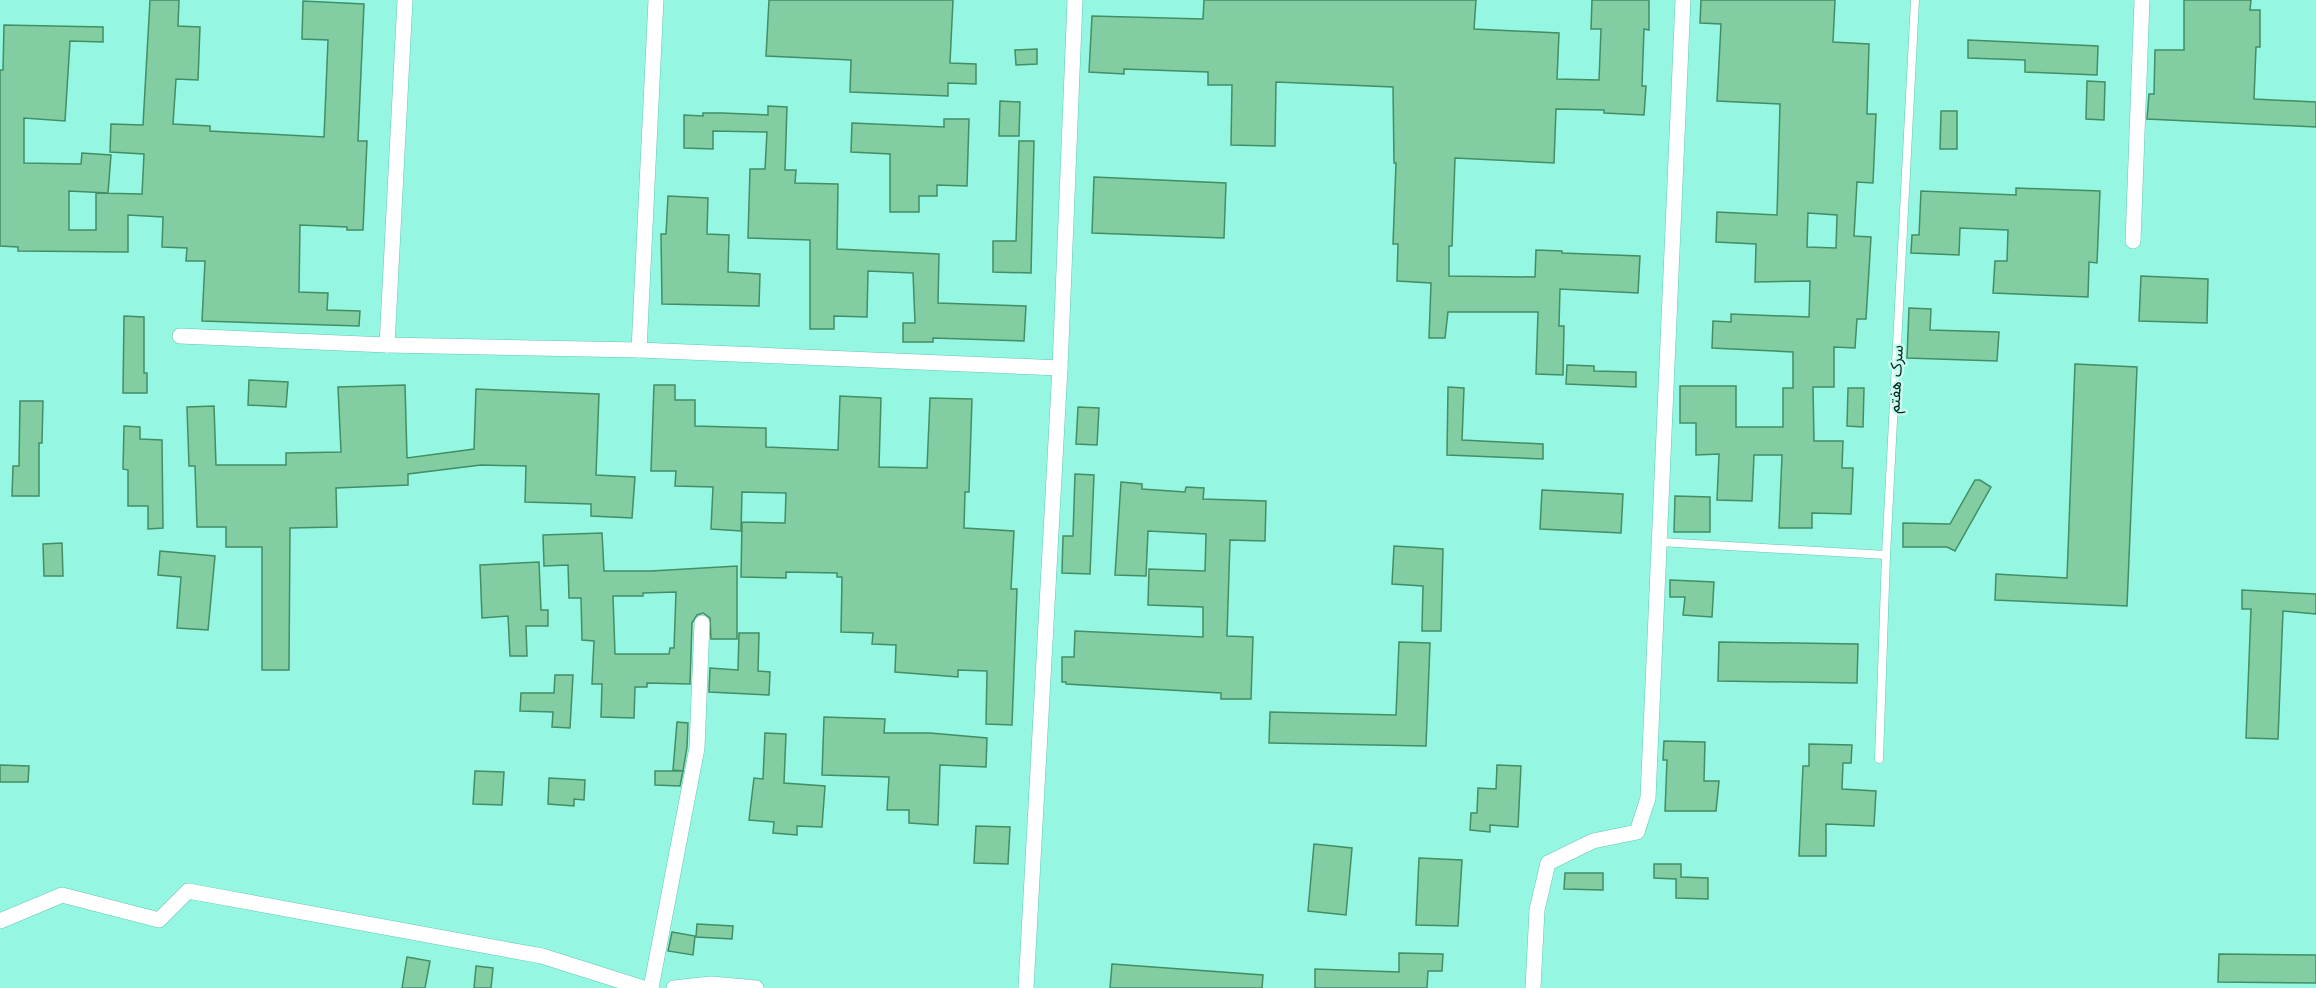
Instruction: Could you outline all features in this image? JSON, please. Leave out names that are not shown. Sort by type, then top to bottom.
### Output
[{"type":"street","points":[[387,345],[405,0]]},
{"type":"street","points":[[639,350],[656,0]]},
{"type":"street","points":[[1026,988],[1060,368],[1075,0]]},
{"type":"street","points":[[1533,988],[1537,910],[1548,863],[1593,841],[1637,832],[1648,798],[1683,0]]},
{"type":"street","points":[[2133,241],[2142,0]]},
{"type":"street","points":[[180,336],[387,345],[639,350],[1060,368]]},
{"type":"street","points":[[651,988],[697,748],[702,623]]},
{"type":"street","points":[[0,921],[62,895],[159,920],[188,891],[542,956],[644,988]]},
{"type":"street","points":[[674,988],[711,984],[756,988]]},
{"type":"lane","name":"سرک هفتم","points":[[1879,759],[1886,555],[1915,0]]},
{"type":"lane","points":[[1660,542],[1886,555]]},
{"type":"building","points":[[150,0],[179,0],[178,26],[200,27],[198,80],[176,79],[173,124],[210,126],[210,131],[324,137],[328,40],[302,39],[303,1],[364,4],[358,141],[367,141],[363,230],[300,225],[299,292],[328,293],[327,310],[360,311],[359,326],[202,321],[205,261],[186,261],[187,248],[162,247],[163,217],[128,215],[128,252],[18,251],[18,247],[0,246],[0,70],[3,70],[4,25],[103,27],[103,42],[70,41],[65,121],[24,118],[24,163],[81,164],[82,153],[111,155],[108,193],[69,191],[69,230],[96,230],[96,193],[142,194],[144,154],[110,152],[111,124],[143,125]]},
{"type":"building","points":[[769,0],[953,0],[950,63],[976,64],[976,84],[948,83],[948,96],[850,92],[851,60],[766,56]]},
{"type":"building","points":[[1204,0],[1476,0],[1474,29],[1559,33],[1557,79],[1599,80],[1601,29],[1591,29],[1592,0],[1649,0],[1649,30],[1644,29],[1642,86],[1646,86],[1644,115],[1604,113],[1604,110],[1556,109],[1554,163],[1455,158],[1452,246],[1449,246],[1449,276],[1535,277],[1536,250],[1640,256],[1638,293],[1560,289],[1559,326],[1564,326],[1563,375],[1536,374],[1538,312],[1448,312],[1445,338],[1429,338],[1431,283],[1397,281],[1398,244],[1393,244],[1396,163],[1394,163],[1393,87],[1276,82],[1275,146],[1231,145],[1232,85],[1208,85],[1208,72],[1124,69],[1124,74],[1089,72],[1092,16],[1203,19]]},
{"type":"building","points":[[1701,0],[1835,0],[1833,42],[1869,44],[1867,114],[1876,114],[1873,183],[1857,182],[1854,236],[1871,237],[1866,319],[1857,319],[1855,348],[1834,347],[1834,387],[1813,387],[1814,441],[1843,441],[1842,468],[1853,468],[1851,514],[1812,513],[1812,528],[1779,528],[1782,455],[1754,455],[1752,501],[1717,500],[1719,454],[1696,455],[1696,423],[1680,423],[1680,386],[1736,386],[1736,427],[1783,427],[1783,388],[1793,388],[1793,352],[1712,348],[1713,321],[1731,322],[1731,314],[1809,317],[1810,281],[1755,282],[1756,244],[1716,242],[1717,212],[1777,215],[1780,104],[1717,101],[1721,24],[1700,23]],"holes":[[[1808,213],[1837,215],[1836,248],[1807,247]]]},
{"type":"building","points":[[2184,0],[2251,0],[2250,10],[2260,10],[2260,47],[2256,47],[2254,99],[2316,102],[2316,127],[2147,119],[2149,94],[2154,94],[2155,50],[2184,50]]},
{"type":"building","points":[[1968,40],[2098,46],[2097,75],[2025,72],[2025,60],[1968,58]]},
{"type":"building","points":[[1037,49],[1037,64],[1016,65],[1015,50]]},
{"type":"building","points":[[2087,81],[2105,82],[2104,120],[2086,119]]},
{"type":"building","points":[[1000,101],[1020,102],[1019,136],[999,136]]},
{"type":"building","points":[[768,106],[787,107],[785,170],[796,170],[795,183],[838,184],[837,249],[939,254],[938,303],[1026,306],[1024,341],[933,338],[933,342],[903,342],[903,323],[915,323],[913,273],[868,271],[867,317],[834,316],[834,329],[810,329],[810,240],[748,238],[750,169],[765,169],[767,132],[713,131],[713,149],[684,148],[684,115],[703,116],[703,113],[722,113],[768,115]]},
{"type":"building","points":[[1941,111],[1957,111],[1957,149],[1940,149]]},
{"type":"building","points":[[944,119],[969,119],[967,186],[937,185],[937,196],[919,196],[919,212],[890,212],[890,154],[851,152],[852,123],[944,127]]},
{"type":"building","points":[[1019,141],[1034,141],[1031,273],[993,272],[993,241],[1016,241]]},
{"type":"building","points":[[1094,177],[1226,183],[1224,238],[1092,233]]},
{"type":"building","points":[[2016,188],[2100,191],[2097,263],[2089,262],[2088,297],[1993,293],[1995,261],[2007,261],[2008,230],[1960,228],[1959,255],[1911,253],[1912,235],[1919,235],[1921,191],[2016,195]]},
{"type":"building","points":[[668,196],[708,198],[707,234],[729,235],[728,272],[760,274],[759,306],[662,304],[661,234],[666,234]]},
{"type":"building","points":[[2141,276],[2208,279],[2207,323],[2139,321]]},
{"type":"building","points":[[1909,308],[1931,309],[1930,330],[1999,332],[1997,361],[1907,358]]},
{"type":"building","points":[[124,316],[144,317],[144,373],[147,373],[147,393],[123,393]]},
{"type":"building","points":[[2075,364],[2137,367],[2127,606],[1995,600],[1996,574],[2067,578]]},
{"type":"building","points":[[1567,365],[1594,366],[1594,371],[1636,372],[1636,387],[1566,384]]},
{"type":"building","points":[[249,380],[288,382],[286,407],[248,405]]},
{"type":"building","points":[[405,385],[407,458],[474,449],[476,389],[599,394],[596,475],[635,477],[632,518],[591,516],[591,504],[525,502],[526,466],[481,465],[408,474],[408,485],[336,488],[337,527],[290,528],[289,670],[262,670],[262,547],[226,547],[226,527],[197,527],[195,466],[189,466],[187,407],[214,406],[216,465],[286,465],[286,453],[341,452],[338,387]]},
{"type":"building","points":[[654,385],[675,385],[675,400],[695,400],[695,426],[766,428],[766,447],[838,450],[840,396],[881,398],[879,467],[927,468],[930,398],[972,399],[969,492],[965,492],[964,528],[1014,531],[1011,589],[1017,589],[1012,725],[986,724],[987,671],[958,670],[958,677],[895,672],[896,645],[872,644],[873,633],[841,632],[842,577],[837,577],[837,573],[786,572],[786,578],[741,577],[742,522],[785,523],[786,493],[742,492],[741,531],[711,529],[713,487],[675,486],[676,471],[651,471]]},
{"type":"building","points":[[1448,387],[1464,388],[1462,440],[1543,444],[1543,459],[1447,455]]},
{"type":"building","points":[[1848,388],[1864,388],[1863,427],[1847,426]]},
{"type":"building","points":[[20,401],[43,401],[42,443],[39,443],[39,496],[12,496],[13,466],[19,466]]},
{"type":"building","points":[[1078,407],[1099,408],[1097,445],[1076,444]]},
{"type":"building","points":[[124,426],[140,427],[140,439],[162,440],[163,528],[148,529],[148,506],[128,506],[128,470],[123,469]]},
{"type":"building","points":[[1075,474],[1094,475],[1090,574],[1062,573],[1063,536],[1073,536]]},
{"type":"building","points":[[1975,480],[1980,480],[1991,487],[1955,551],[1947,547],[1903,547],[1903,523],[1950,524]]},
{"type":"building","points":[[1121,482],[1142,484],[1142,489],[1185,492],[1186,487],[1204,488],[1203,499],[1266,501],[1265,541],[1230,540],[1227,636],[1253,637],[1251,699],[1221,699],[1221,693],[1062,682],[1062,657],[1074,657],[1075,631],[1203,637],[1203,607],[1148,605],[1149,569],[1205,571],[1206,534],[1148,531],[1146,576],[1115,575]]},
{"type":"building","points":[[1542,490],[1623,494],[1621,533],[1540,529]]},
{"type":"building","points":[[1675,496],[1710,497],[1710,532],[1674,532]]},
{"type":"building","points":[[602,533],[604,571],[737,566],[737,639],[711,639],[710,618],[703,613],[697,615],[692,623],[690,684],[647,683],[647,687],[635,687],[634,718],[601,717],[602,684],[592,684],[594,641],[582,640],[581,598],[569,598],[568,565],[544,566],[543,535]],"holes":[[[676,592],[674,648],[670,648],[669,654],[615,654],[613,596],[643,596],[643,593]]]},
{"type":"building","points":[[62,543],[63,576],[44,576],[43,544]]},
{"type":"building","points":[[1394,546],[1443,549],[1441,631],[1422,631],[1423,586],[1392,584]]},
{"type":"building","points":[[160,551],[215,556],[208,630],[177,628],[181,577],[158,575]]},
{"type":"building","points":[[539,562],[541,610],[548,610],[548,626],[526,626],[527,656],[510,656],[508,616],[482,618],[480,565]]},
{"type":"building","points":[[1670,580],[1714,582],[1712,617],[1683,615],[1685,597],[1670,597]]},
{"type":"building","points":[[2242,590],[2316,594],[2316,614],[2283,611],[2278,739],[2246,738],[2251,609],[2242,609]]},
{"type":"building","points":[[739,633],[759,633],[758,671],[770,672],[769,695],[709,692],[710,668],[738,670]]},
{"type":"building","points":[[1399,642],[1430,643],[1426,746],[1269,743],[1270,712],[1396,715]]},
{"type":"building","points":[[1719,642],[1858,644],[1857,683],[1718,681]]},
{"type":"building","points":[[555,675],[573,675],[570,728],[552,727],[553,712],[520,711],[521,693],[554,693]]},
{"type":"building","points":[[824,717],[885,719],[884,733],[930,733],[987,738],[986,767],[940,765],[938,825],[909,823],[909,810],[887,810],[889,777],[822,775]]},
{"type":"building","points":[[677,722],[688,723],[683,771],[673,770]]},
{"type":"building","points":[[765,733],[786,734],[784,783],[825,786],[822,827],[797,826],[797,835],[773,833],[774,822],[749,820],[754,778],[763,779]]},
{"type":"building","points":[[1664,741],[1705,742],[1704,781],[1719,781],[1716,811],[1665,811],[1667,760],[1663,760]]},
{"type":"building","points":[[1809,744],[1852,745],[1851,763],[1843,763],[1842,789],[1876,791],[1874,826],[1826,824],[1826,856],[1799,856],[1803,766],[1809,766]]},
{"type":"building","points":[[0,765],[29,766],[28,782],[0,782]]},
{"type":"building","points":[[1497,765],[1521,766],[1518,827],[1490,825],[1490,832],[1470,830],[1471,813],[1477,813],[1478,788],[1496,789]]},
{"type":"building","points":[[475,771],[504,772],[502,805],[473,804]]},
{"type":"building","points":[[655,771],[683,771],[680,786],[655,785]]},
{"type":"building","points":[[549,778],[585,780],[584,800],[574,799],[574,806],[548,804]]},
{"type":"building","points":[[976,826],[1010,827],[1008,864],[974,863]]},
{"type":"building","points":[[1314,844],[1352,848],[1346,915],[1308,911]]},
{"type":"building","points":[[1419,858],[1462,860],[1458,926],[1416,925]]},
{"type":"building","points":[[1654,864],[1681,864],[1681,877],[1708,878],[1708,899],[1676,898],[1676,879],[1654,878]]},
{"type":"building","points":[[1565,873],[1603,873],[1603,890],[1564,889]]},
{"type":"building","points":[[697,924],[733,926],[732,939],[696,937]]},
{"type":"building","points":[[672,932],[695,936],[693,955],[668,951]]},
{"type":"building","points":[[1399,953],[1443,954],[1442,971],[1428,971],[1427,988],[1315,988],[1315,969],[1399,972]]},
{"type":"building","points":[[2219,954],[2316,955],[2316,983],[2218,982]]},
{"type":"building","points":[[407,957],[430,961],[425,988],[402,988]]},
{"type":"building","points":[[1112,964],[1263,975],[1262,988],[1110,988]]},
{"type":"building","points":[[476,966],[493,968],[491,988],[474,988]]}]
